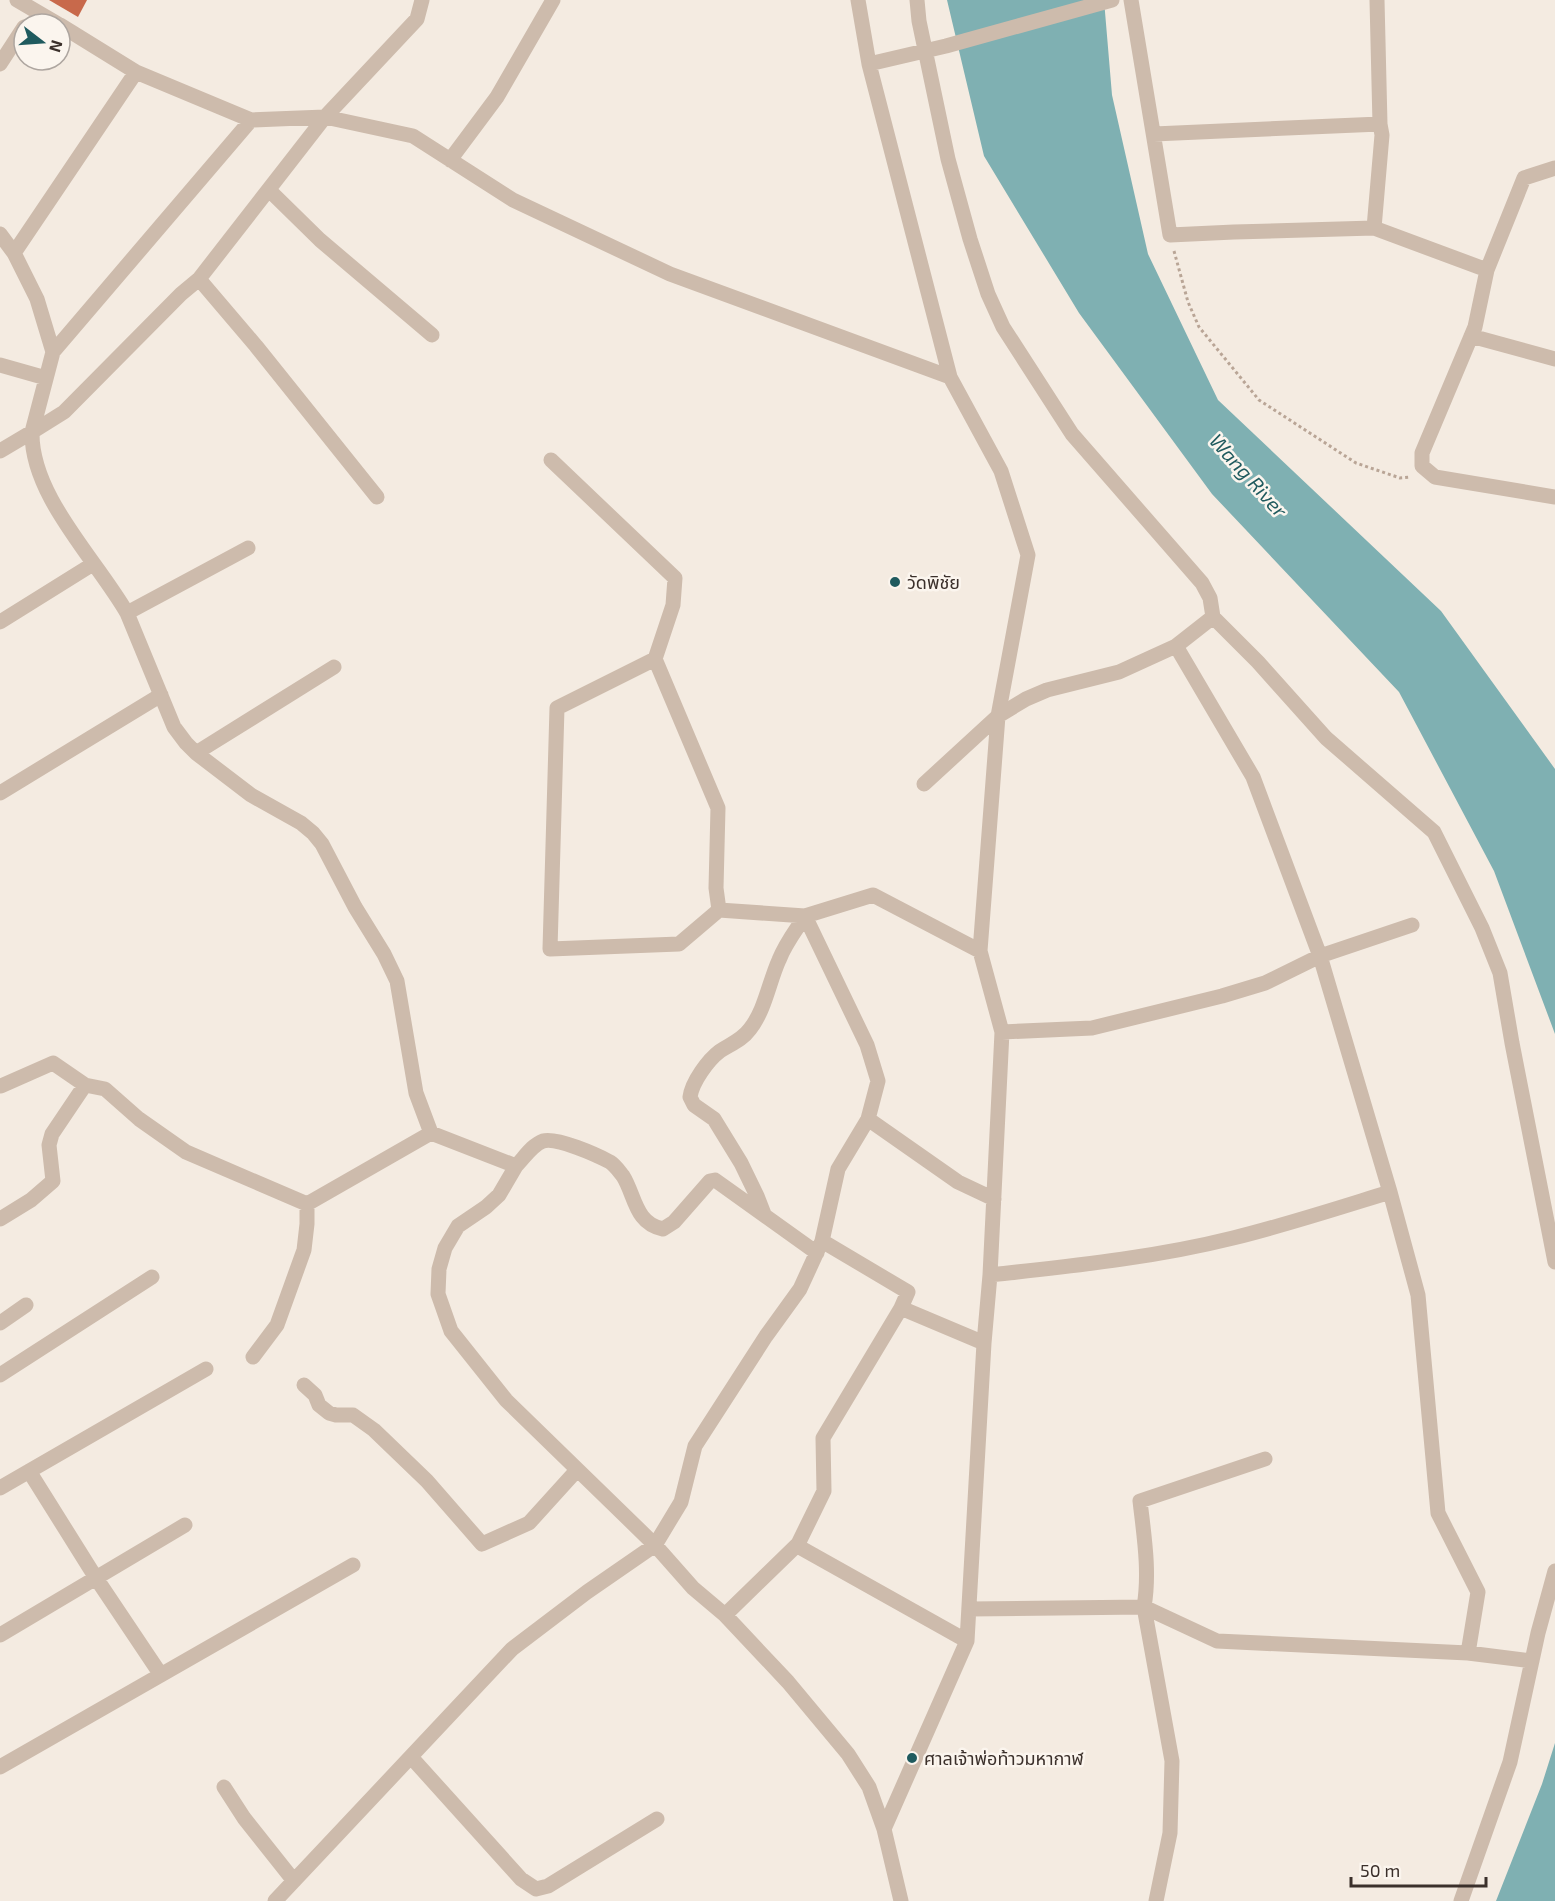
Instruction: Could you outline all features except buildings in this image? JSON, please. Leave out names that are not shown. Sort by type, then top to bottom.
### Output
[{"type":"street","points":[[17,0],[38,12]]},
{"type":"street","points":[[0,452],[64,412],[181,294],[199,279],[326,117],[417,19],[422,0]]},
{"type":"street","points":[[450,160],[497,97],[553,0]]},
{"type":"street","points":[[858,0],[869,64],[951,377],[1001,471],[1028,555],[998,716],[980,951],[1002,1032],[990,1275],[967,1641],[884,1828]]},
{"type":"street","points":[[917,0],[919,21],[948,159],[984,283],[1003,327],[1072,434],[1202,583],[1210,598],[1213,617],[1258,662],[1326,738],[1434,832],[1482,928],[1500,973],[1555,1262]]},
{"type":"street","points":[[869,64],[946,46],[1112,0]]},
{"type":"street","points":[[1131,0],[1170,235],[1374,228],[1487,270]]},
{"type":"street","points":[[1374,228],[1382,135],[1377,0]]},
{"type":"street","points":[[72,33],[136,72],[251,120],[326,117],[413,136],[513,200],[670,274],[951,377]]},
{"type":"street","points":[[0,64],[12,46]]},
{"type":"street","points":[[14,253],[136,72]]},
{"type":"street","points":[[251,120],[53,352],[32,432],[32,449],[39,474],[52,499],[127,613],[174,727],[196,753],[251,795],[301,823],[322,844],[397,981],[416,1093],[431,1133],[516,1166]]},
{"type":"street","points":[[1155,134],[1380,124]]},
{"type":"street","points":[[1555,168],[1524,178],[1487,270],[1475,327],[1422,453],[1422,466],[1435,477],[1555,497]]},
{"type":"street","points":[[269,190],[320,240],[432,335]]},
{"type":"street","points":[[0,234],[14,253],[37,299],[53,352]]},
{"type":"street","points":[[199,279],[377,497]]},
{"type":"street","points":[[1471,336],[1555,359]]},
{"type":"street","points":[[0,365],[46,378]]},
{"type":"street","points":[[551,460],[675,578],[673,606],[655,659],[718,808],[716,888],[719,910]]},
{"type":"street","points":[[127,613],[248,548]]},
{"type":"street","points":[[0,622],[93,564]]},
{"type":"street","points":[[924,784],[998,716],[1036,693],[1119,672],[1176,646],[1213,617]]},
{"type":"street","points":[[1176,646],[1253,777],[1320,956],[1390,1192],[1418,1295],[1438,1514],[1478,1592],[1468,1653]]},
{"type":"street","points":[[655,659],[557,708],[550,949],[679,944],[719,910],[805,916],[873,895],[980,951]]},
{"type":"street","points":[[196,753],[334,667]]},
{"type":"street","points":[[0,792],[161,695]]},
{"type":"street","points":[[275,1901],[512,1649],[587,1592],[656,1545],[681,1502],[695,1446],[766,1336],[800,1289],[820,1247],[838,1169],[868,1119],[878,1081],[867,1045],[805,916]]},
{"type":"street","points":[[764,1214],[741,1163],[714,1119],[694,1105],[690,1097],[692,1086],[715,1055],[737,1042],[751,1029],[762,1006],[778,960],[805,916]]},
{"type":"street","points":[[1002,1032],[1092,1028],[1222,996],[1265,983],[1320,956],[1412,925]]},
{"type":"street","points":[[0,1098],[5,1096],[0,1085],[53,1063],[85,1085],[105,1089],[139,1119],[186,1152],[307,1204]]},
{"type":"street","points":[[0,1219],[31,1200],[53,1181],[49,1145],[52,1134],[85,1085]]},
{"type":"street","points":[[868,1119],[958,1182],[993,1199]]},
{"type":"street","points":[[307,1204],[431,1133]]},
{"type":"street","points":[[725,1615],[798,1544],[824,1491],[823,1438],[901,1308],[908,1292],[820,1247],[764,1214],[717,1180],[712,1180],[674,1222],[663,1229],[652,1225],[638,1210],[627,1184],[615,1167],[582,1150],[556,1141],[542,1141],[530,1150],[516,1166],[499,1195],[458,1226],[445,1248],[439,1269],[438,1294],[451,1331],[506,1400],[656,1545],[693,1588],[725,1615],[788,1682],[848,1754],[869,1786],[884,1828],[901,1901]]},
{"type":"street","points":[[990,1275],[1107,1263],[1231,1239],[1390,1192]]},
{"type":"street","points":[[253,1357],[277,1325],[304,1250],[307,1204]]},
{"type":"street","points":[[0,1375],[152,1277]]},
{"type":"street","points":[[0,1323],[26,1305]]},
{"type":"street","points":[[901,1308],[984,1343]]},
{"type":"street","points":[[0,1488],[207,1369]]},
{"type":"street","points":[[304,1385],[315,1395],[319,1405],[330,1413],[352,1415],[374,1430],[427,1480],[482,1544],[529,1523],[577,1470]]},
{"type":"street","points":[[1156,1901],[1170,1833],[1172,1761],[1144,1606],[1147,1568],[1140,1501],[1265,1459]]},
{"type":"street","points":[[29,1471],[96,1578],[161,1675]]},
{"type":"street","points":[[0,1635],[185,1525]]},
{"type":"street","points":[[798,1544],[801,1548],[967,1641]]},
{"type":"street","points":[[0,1767],[353,1565]]},
{"type":"street","points":[[1461,1901],[1510,1762],[1555,1571]]},
{"type":"street","points":[[969,1609],[1144,1606],[1217,1641],[1468,1653],[1532,1661]]},
{"type":"street","points":[[411,1757],[520,1879],[536,1889],[548,1886],[657,1819]]},
{"type":"street","points":[[224,1787],[244,1818],[294,1881]]},
{"type":"path","points":[[1170,235],[1188,302],[1199,327],[1259,400],[1356,463],[1400,478],[1435,477]]},
{"type":"water","name":"Wang River","points":[[947,0],[1104,0],[1112,95],[1148,254],[1218,400],[1441,611],[1555,769],[1555,1034],[1494,871],[1399,692],[1212,494],[1079,313],[984,156]]},
{"type":"water","points":[[1555,1743],[1555,1901],[1496,1901],[1542,1784]]},
{"type":"place","name":"วัดพิชัย","points":[[895,582]]},
{"type":"place","name":"ศาลเจ้าพ่อท้าวมหากาฬ","points":[[912,1758]]}]
